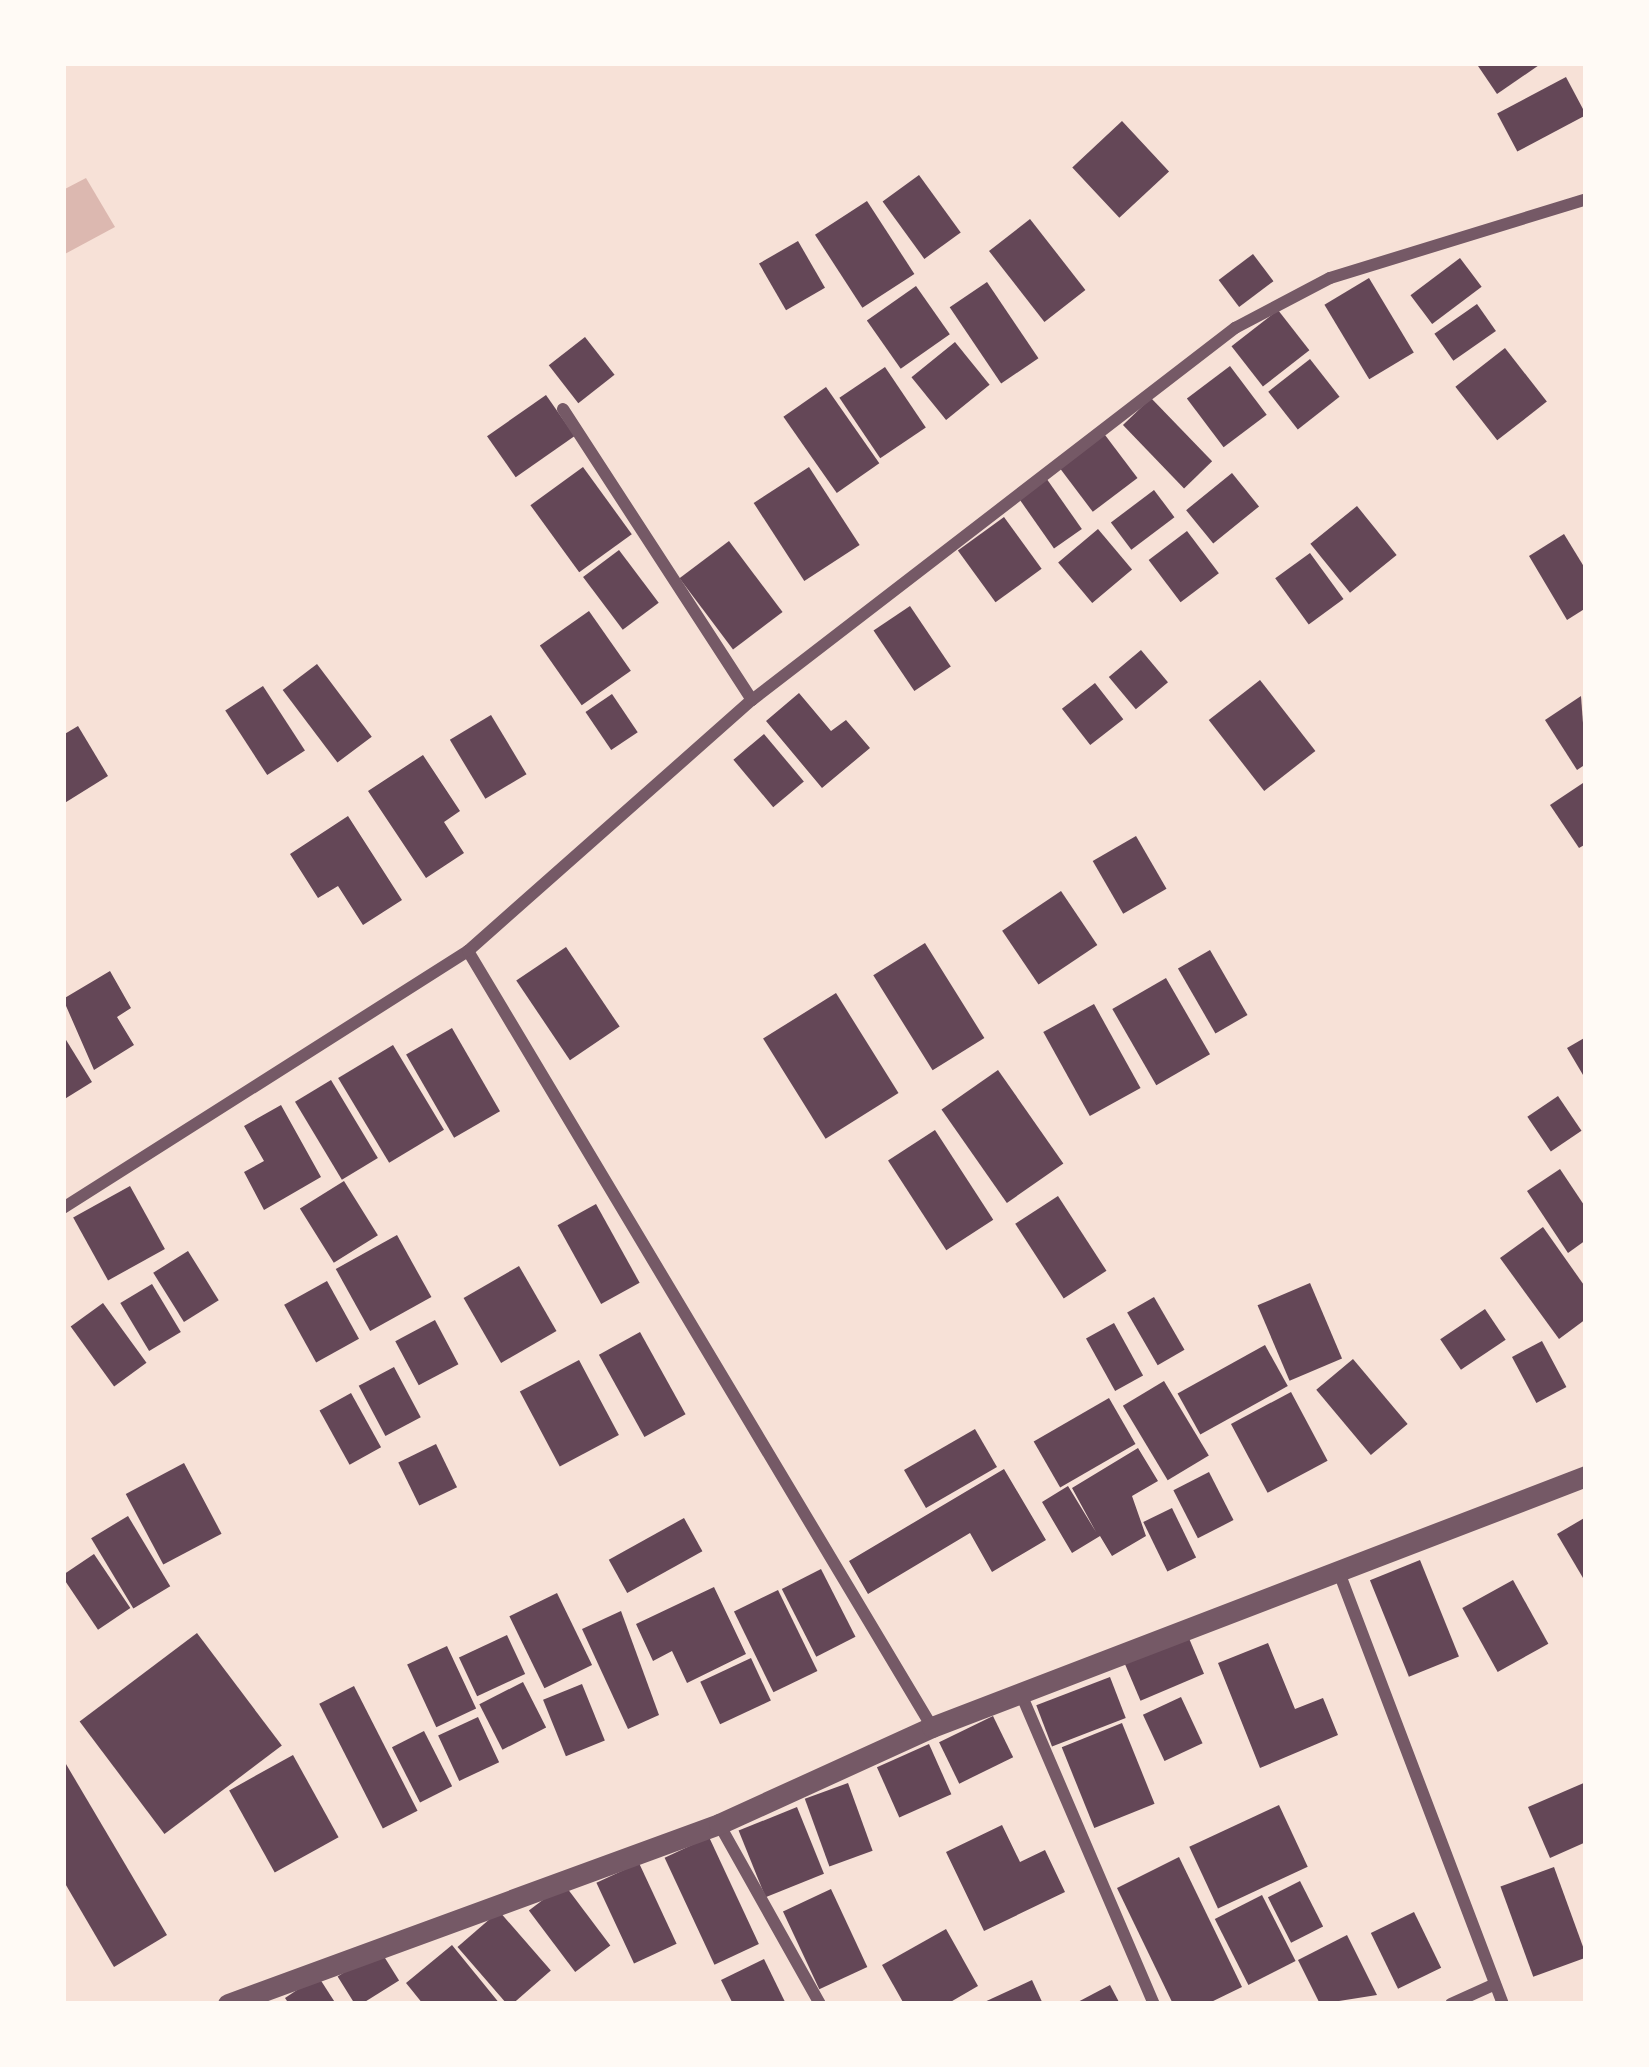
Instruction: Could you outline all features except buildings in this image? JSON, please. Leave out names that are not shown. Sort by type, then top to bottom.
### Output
[{"type":"street","points":[[63,1208],[468,951],[752,700],[1235,328],[1330,278],[1586,199]]},
{"type":"street","points":[[563,410],[752,700]]},
{"type":"street","points":[[468,951],[932,1727]]},
{"type":"street","points":[[228,2004],[719,1824],[932,1727],[1340,1575],[1586,1476]]},
{"type":"street","points":[[1340,1575],[1503,2004]]},
{"type":"street","points":[[1022,1694],[1154,2004]]},
{"type":"street","points":[[719,1824],[820,2004]]},
{"type":"street","points":[[1451,2004],[1495,1984]]},
{"type":"shaded area","points":[[86,178],[115,227],[63,255],[63,190]]}]
